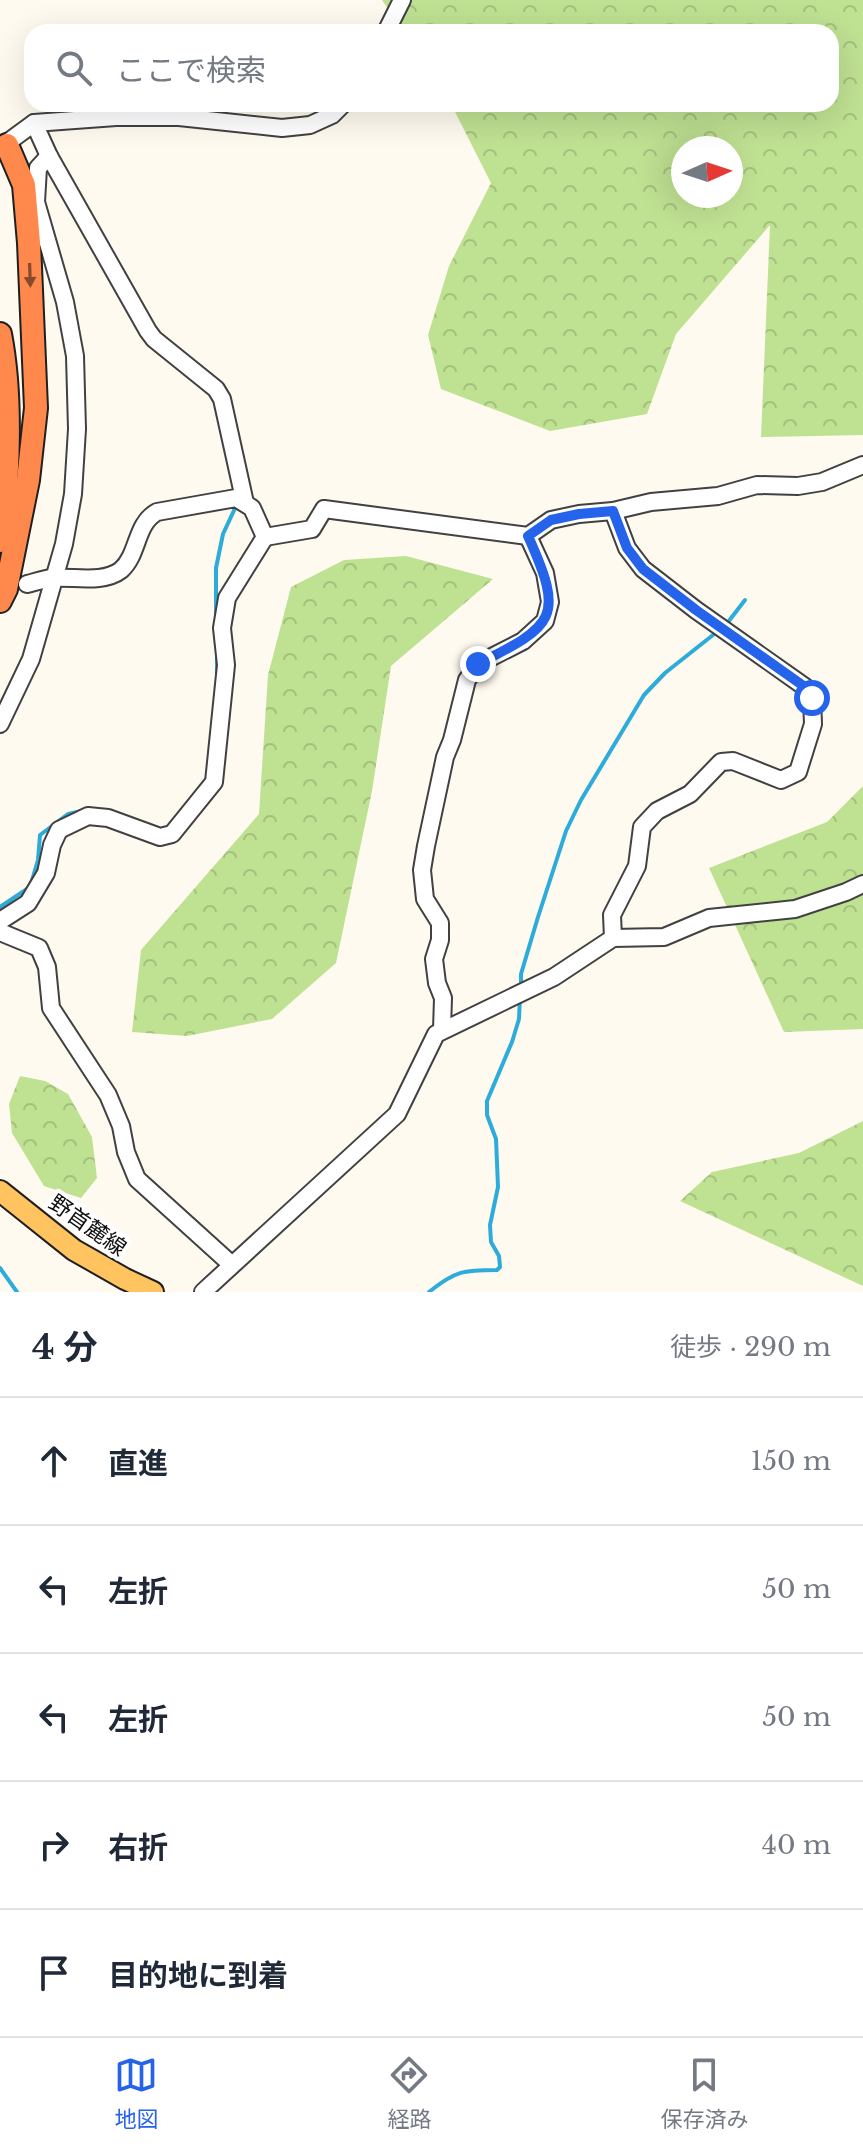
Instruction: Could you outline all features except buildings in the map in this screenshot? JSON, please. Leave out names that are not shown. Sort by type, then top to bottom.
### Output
[{"type":"highway","points":[[0,601],[6,589],[28,480],[36,408],[24,185],[2,142]]},
{"type":"highway","points":[[0,334],[6,402],[7,497],[0,541]]},
{"type":"main road","name":"野首麓線","points":[[0,1191],[74,1250],[153,1292]]},
{"type":"street","points":[[390,24],[402,0]]},
{"type":"street","points":[[2,142],[34,123],[116,117],[179,117],[282,128],[310,125],[335,112]]},
{"type":"street","points":[[34,123],[49,156],[148,331],[216,389],[222,399],[245,503]]},
{"type":"street","points":[[0,724],[31,659],[64,544],[73,494],[77,429],[75,356],[65,302],[36,202],[38,168],[49,156]]},
{"type":"street","points":[[0,921],[28,903],[46,873],[59,830],[88,816],[108,818],[160,837],[172,834],[214,782],[226,665],[222,628],[227,598],[265,537],[312,529],[324,509],[528,536],[551,520],[579,514],[613,511],[651,502],[718,496],[757,485],[798,486],[822,482],[863,465]]},
{"type":"street","points":[[27,584],[53,578],[91,578],[120,570],[130,557],[147,518],[157,512],[236,498],[252,508],[265,537]]},
{"type":"street","points":[[613,511],[627,548],[643,569],[805,687],[812,698],[813,724],[803,762],[792,777],[781,780],[733,761],[721,762],[690,794],[657,811],[642,827],[637,866],[612,915],[613,938]]},
{"type":"street","points":[[442,1030],[443,998],[437,983],[434,959],[440,940],[440,923],[425,899],[422,870],[426,846],[445,757],[467,680],[478,664],[523,641],[545,621],[550,602],[545,573],[528,536]]},
{"type":"street","points":[[203,1292],[397,1114],[436,1034],[442,1030],[554,977],[613,938],[664,937],[709,918],[795,909],[863,884]]},
{"type":"street","points":[[0,932],[39,948],[47,967],[51,1008],[108,1095],[137,1179],[232,1265]]},
{"type":"green space","points":[[382,0],[863,0],[863,435],[761,437],[770,225],[676,334],[647,414],[550,431],[441,389],[428,335],[449,266],[491,183],[455,112],[839,112],[839,24],[398,24]]},
{"type":"green space","points":[[406,556],[493,579],[391,666],[372,791],[336,963],[272,1019],[187,1036],[132,1032],[141,950],[259,814],[268,675],[291,587],[344,560]]},
{"type":"green space","points":[[863,786],[863,1029],[784,1032],[709,868],[827,822]]},
{"type":"green space","points":[[20,1076],[45,1081],[68,1094],[92,1137],[97,1178],[81,1198],[44,1186],[12,1133],[9,1104]]},
{"type":"green space","points":[[863,1121],[863,1286],[680,1201],[712,1172],[799,1153]]},
{"type":"waterway","points":[[216,619],[216,568],[223,534],[237,504]]},
{"type":"waterway","points":[[725,626],[745,600]]},
{"type":"waterway","points":[[521,988],[521,974],[538,917],[566,831],[581,800],[644,695],[665,673],[718,631]]},
{"type":"waterway","points":[[217,652],[217,675]]},
{"type":"waterway","points":[[0,907],[30,887],[38,860],[40,835],[68,814],[82,811]]},
{"type":"waterway","points":[[429,1292],[460,1273],[497,1270],[500,1267],[499,1256],[491,1242],[490,1225],[498,1187],[496,1139],[487,1115],[487,1101],[512,1042],[519,1019],[520,997]]},
{"type":"waterway","points":[[0,1268],[17,1292]]},
{"type":"route","points":[[478,664],[523,641],[545,621],[550,602],[545,573],[528,536],[551,520],[613,511],[627,548],[643,569],[805,687],[812,698]]}]
